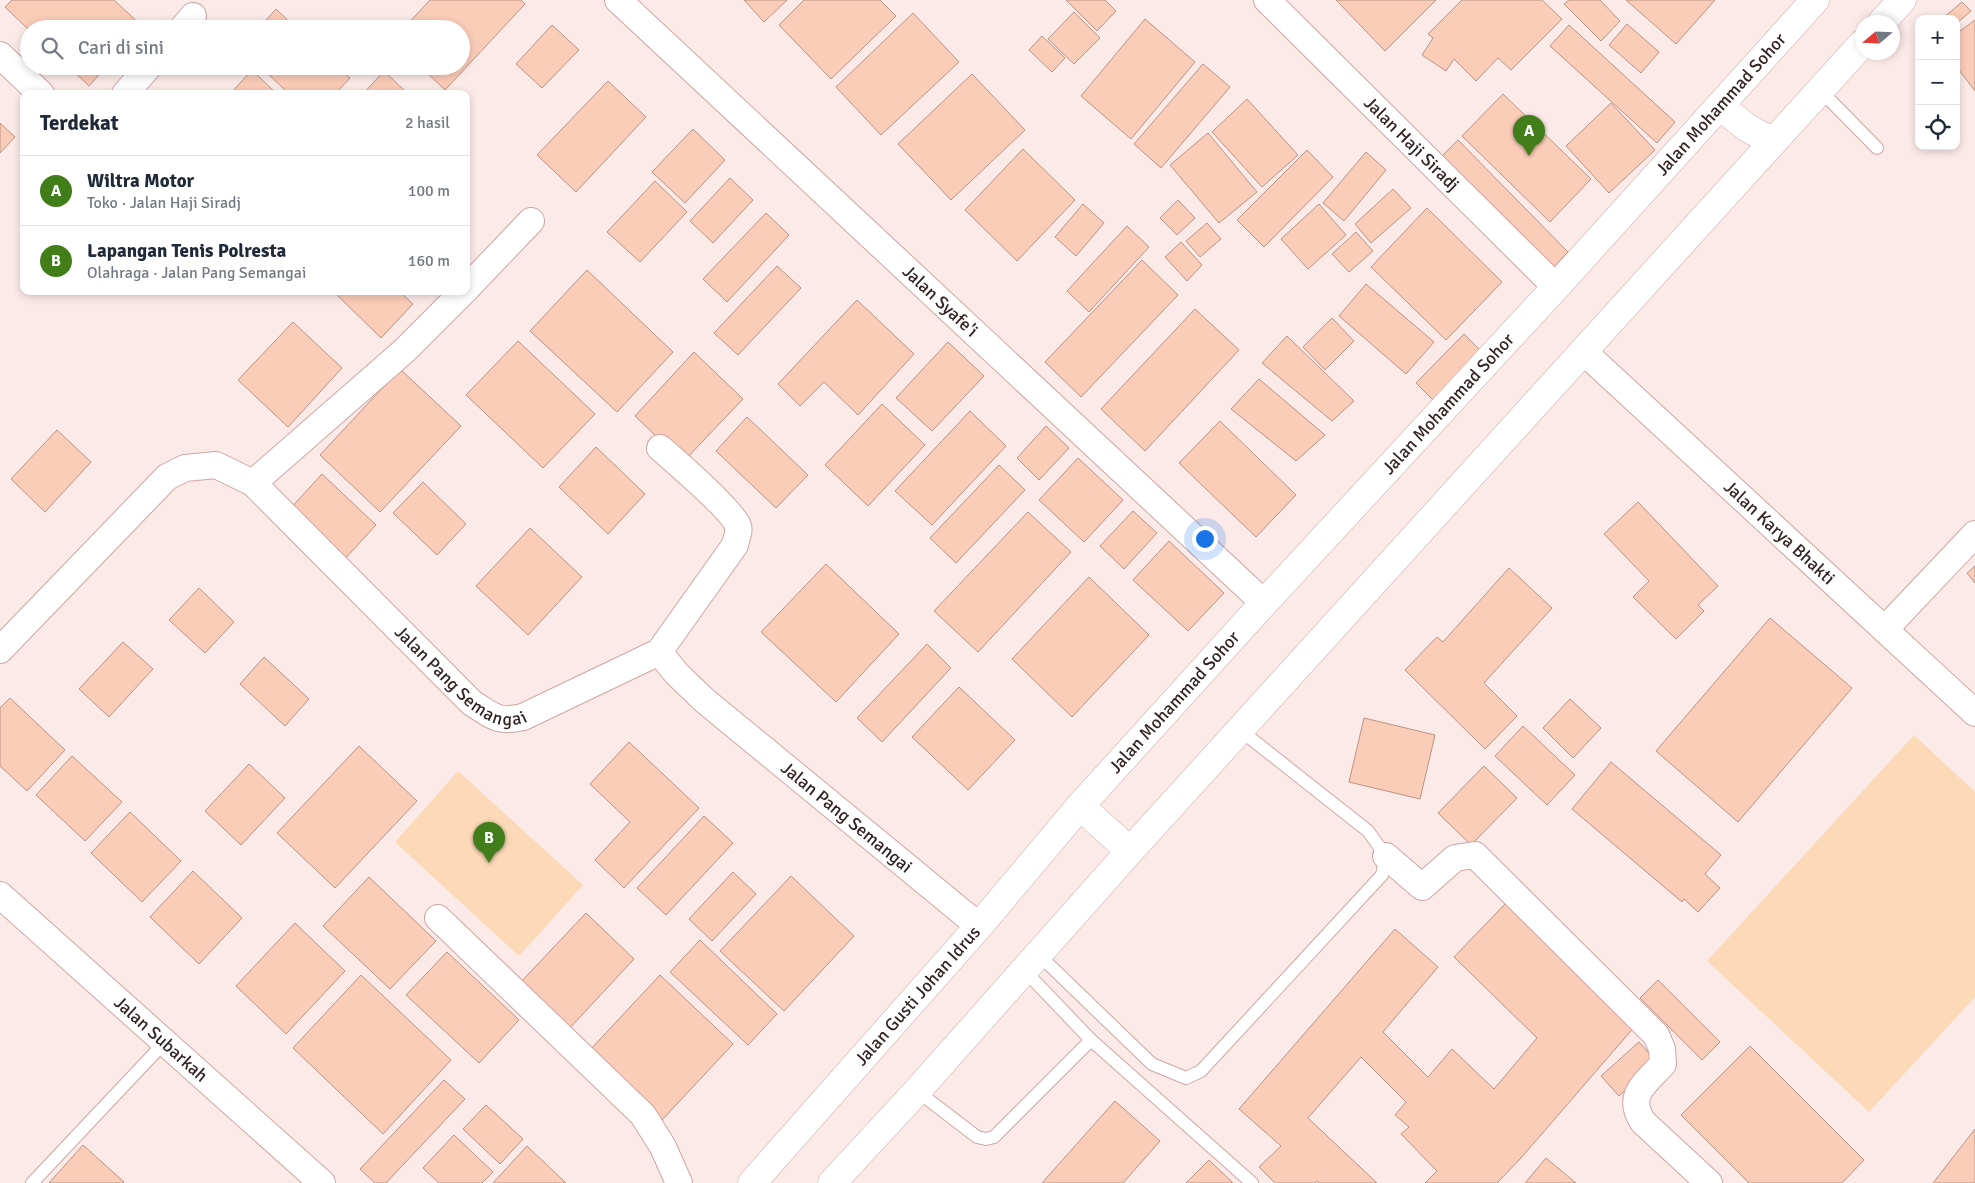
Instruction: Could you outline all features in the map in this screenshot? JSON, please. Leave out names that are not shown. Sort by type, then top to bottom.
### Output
[{"type":"street","name":"Jalan Syafe'i","points":[[618,0],[1264,602]]},
{"type":"street","name":"Jalan Haji Siradj","points":[[1268,0],[1556,287]]},
{"type":"street","name":"Jalan Mohammad Sohor","points":[[1080,806],[1264,602],[1556,287],[1815,0]]},
{"type":"street","points":[[1888,15],[1902,0]]},
{"type":"street","points":[[832,1183],[1032,963],[1130,851],[1855,52]]},
{"type":"street","points":[[0,55],[20,74]]},
{"type":"street","points":[[21,75],[37,90]]},
{"type":"street","points":[[128,90],[141,75]]},
{"type":"street","points":[[1720,106],[1746,127],[1773,142]]},
{"type":"street","points":[[470,285],[531,221]]},
{"type":"street","points":[[253,483],[404,351],[460,295]]},
{"type":"street","name":"Jalan Karya Bhakti","points":[[1584,352],[1975,713]]},
{"type":"street","points":[[659,652],[735,545],[738,531],[738,526],[728,512],[660,448]]},
{"type":"street","name":"Jalan Pang Semangai","points":[[0,650],[166,476],[185,468],[216,465],[253,483],[472,703],[498,720],[523,717],[659,652],[677,674],[704,700],[979,926]]},
{"type":"street","points":[[1885,629],[1975,534]]},
{"type":"street","points":[[1080,806],[1130,851]]},
{"type":"street","name":"Jalan Gusti Johan Idrus","points":[[752,1183],[979,926],[1080,806]]},
{"type":"street","points":[[1386,856],[1422,887],[1456,858],[1475,855],[1656,1035],[1662,1049],[1663,1064],[1636,1094],[1636,1106],[1639,1117],[1642,1122],[1709,1183]]},
{"type":"street","name":"Jalan Subarkah","points":[[0,895],[322,1183]]},
{"type":"street","points":[[438,918],[643,1114],[663,1147],[679,1183]]},
{"type":"lane","points":[[1820,90],[1877,148]]},
{"type":"lane","points":[[1032,963],[1152,1064],[1186,1078],[1201,1071],[1382,875],[1386,856],[1368,831],[1240,730]]},
{"type":"lane","points":[[1032,963],[1091,1040],[1252,1183]]},
{"type":"lane","points":[[917,1091],[977,1136],[986,1139],[994,1137],[1091,1040]]},
{"type":"lane","points":[[32,1183],[165,1042]]},
{"type":"shaded area","points":[[1914,735],[1975,792],[1975,997],[1869,1112],[1707,961]]},
{"type":"shaded area","points":[[458,771],[583,885],[519,956],[395,842]]},
{"type":"building","points":[[12,0],[114,0],[135,20],[20,21],[5,7]]},
{"type":"building","points":[[430,0],[521,0],[525,4],[470,63],[470,20],[411,20]]},
{"type":"building","points":[[744,0],[787,0],[764,22]]},
{"type":"building","points":[[804,0],[880,0],[896,16],[831,79],[779,25]]},
{"type":"building","points":[[1066,0],[1105,0],[1116,11],[1097,31]]},
{"type":"building","points":[[1336,0],[1436,0],[1385,51]]},
{"type":"building","points":[[1462,0],[1542,0],[1562,19],[1511,70],[1498,58],[1476,81],[1454,59],[1446,71],[1422,55],[1433,38],[1428,34]]},
{"type":"building","points":[[1569,0],[1600,0],[1620,21],[1601,41],[1564,4]]},
{"type":"building","points":[[1626,0],[1715,0],[1676,44]]},
{"type":"building","points":[[1962,2],[1971,11],[1960,21],[1960,15],[1947,15]]},
{"type":"building","points":[[276,9],[288,20],[266,20]]},
{"type":"building","points":[[1074,12],[1100,38],[1074,64],[1048,39]]},
{"type":"building","points":[[913,13],[959,62],[881,135],[836,87]]},
{"type":"building","points":[[1145,19],[1195,62],[1131,139],[1081,96]]},
{"type":"building","points":[[1975,20],[1975,91],[1960,71],[1960,31]]},
{"type":"building","points":[[1627,24],[1659,52],[1641,73],[1609,45]]},
{"type":"building","points":[[552,25],[579,50],[542,88],[516,64]]},
{"type":"building","points":[[1569,25],[1675,122],[1657,143],[1550,46]]},
{"type":"building","points":[[1042,36],[1065,58],[1052,72],[1029,50]]},
{"type":"building","points":[[1203,64],[1230,87],[1161,168],[1134,144]]},
{"type":"building","points":[[972,74],[1025,130],[951,200],[898,144]]},
{"type":"building","points":[[77,75],[99,75],[89,86]]},
{"type":"building","points":[[247,75],[257,75],[273,90],[234,90]]},
{"type":"building","points":[[269,75],[347,75],[350,78],[339,90],[285,90]]},
{"type":"building","points":[[380,75],[388,75],[404,90],[367,90]]},
{"type":"building","points":[[429,75],[459,75],[445,90]]},
{"type":"building","points":[[608,81],[646,117],[576,192],[537,155]]},
{"type":"building","points":[[1503,94],[1591,179],[1550,222],[1462,136]]},
{"type":"building","points":[[1247,99],[1298,155],[1262,187],[1212,132]]},
{"type":"building","points":[[1611,103],[1655,150],[1609,193],[1566,146]]},
{"type":"building","points":[[0,123],[15,137],[0,153]]},
{"type":"building","points":[[693,129],[725,160],[685,203],[652,172]]},
{"type":"building","points":[[1208,133],[1257,192],[1219,223],[1170,165]]},
{"type":"building","points":[[1458,140],[1568,252],[1547,274],[1437,161]]},
{"type":"building","points":[[1023,149],[1075,200],[1017,261],[965,210]]},
{"type":"building","points":[[1307,150],[1333,177],[1264,247],[1237,220]]},
{"type":"building","points":[[1366,152],[1386,170],[1344,221],[1323,203]]},
{"type":"building","points":[[730,178],[753,200],[713,243],[690,221]]},
{"type":"building","points":[[655,181],[687,212],[640,262],[607,232]]},
{"type":"building","points":[[1393,189],[1411,208],[1371,243],[1355,224]]},
{"type":"building","points":[[1178,200],[1195,218],[1177,235],[1160,218]]},
{"type":"building","points":[[1083,204],[1104,223],[1076,256],[1055,237]]},
{"type":"building","points":[[1319,204],[1346,235],[1308,269],[1281,239]]},
{"type":"building","points":[[1427,208],[1502,282],[1446,340],[1371,267]]},
{"type":"building","points":[[766,213],[789,235],[727,302],[703,279]]},
{"type":"building","points":[[1207,223],[1221,239],[1200,257],[1186,241]]},
{"type":"building","points":[[1127,226],[1149,247],[1089,312],[1067,291]]},
{"type":"building","points":[[1356,232],[1373,251],[1349,272],[1332,254]]},
{"type":"building","points":[[1181,242],[1202,265],[1187,281],[1165,257]]},
{"type":"building","points":[[1142,260],[1178,295],[1081,397],[1045,362]]},
{"type":"building","points":[[777,266],[801,288],[738,355],[714,333]]},
{"type":"building","points":[[587,270],[673,352],[617,412],[530,331]]},
{"type":"building","points":[[1366,284],[1434,342],[1406,374],[1339,316]]},
{"type":"building","points":[[337,295],[403,295],[413,304],[381,338]]},
{"type":"building","points":[[857,300],[914,354],[858,415],[824,382],[800,406],[778,384]]},
{"type":"building","points":[[1195,309],[1239,350],[1145,451],[1101,409]]},
{"type":"building","points":[[1332,318],[1354,341],[1325,370],[1303,347]]},
{"type":"building","points":[[293,322],[342,368],[288,427],[238,380]]},
{"type":"building","points":[[1464,334],[1481,351],[1433,400],[1416,383]]},
{"type":"building","points":[[1287,336],[1354,401],[1332,421],[1262,363]]},
{"type":"building","points":[[518,341],[595,414],[543,468],[466,395]]},
{"type":"building","points":[[948,342],[984,376],[932,431],[896,398]]},
{"type":"building","points":[[694,352],[743,399],[683,462],[635,416]]},
{"type":"building","points":[[400,369],[461,426],[380,512],[320,455]]},
{"type":"building","points":[[1259,379],[1325,435],[1296,461],[1231,409]]},
{"type":"building","points":[[882,404],[925,445],[868,506],[825,465]]},
{"type":"building","points":[[970,411],[1006,446],[932,525],[895,491]]},
{"type":"building","points":[[747,417],[808,475],[776,508],[716,451]]},
{"type":"building","points":[[1220,421],[1296,495],[1256,537],[1179,463]]},
{"type":"building","points":[[1046,426],[1069,448],[1039,480],[1017,458]]},
{"type":"building","points":[[57,430],[91,462],[45,512],[11,479]]},
{"type":"building","points":[[596,447],[645,494],[608,534],[559,487]]},
{"type":"building","points":[[1078,458],[1123,500],[1084,542],[1039,500]]},
{"type":"building","points":[[999,465],[1025,490],[956,563],[930,538]]},
{"type":"building","points":[[322,474],[376,525],[342,562],[288,511]]},
{"type":"building","points":[[423,482],[466,524],[437,555],[393,513]]},
{"type":"building","points":[[1638,502],[1718,586],[1698,605],[1704,611],[1676,639],[1633,597],[1649,581],[1604,534]]},
{"type":"building","points":[[1133,511],[1157,533],[1124,569],[1100,546]]},
{"type":"building","points":[[1028,512],[1071,552],[978,652],[934,611]]},
{"type":"building","points":[[530,528],[582,577],[528,635],[476,586]]},
{"type":"building","points":[[1169,541],[1224,593],[1188,631],[1133,580]]},
{"type":"building","points":[[826,564],[899,634],[836,702],[761,632]]},
{"type":"building","points":[[1975,566],[1975,583],[1967,573]]},
{"type":"building","points":[[1509,568],[1552,608],[1484,683],[1517,716],[1485,749],[1405,670],[1437,637],[1443,642]]},
{"type":"building","points":[[1089,577],[1149,635],[1072,717],[1012,659]]},
{"type":"building","points":[[199,588],[234,622],[205,653],[169,620]]},
{"type":"building","points":[[1770,618],[1852,688],[1738,822],[1656,751]]},
{"type":"building","points":[[123,642],[153,669],[109,717],[79,689]]},
{"type":"building","points":[[927,644],[951,668],[882,742],[857,718]]},
{"type":"building","points":[[264,657],[309,699],[285,726],[240,684]]},
{"type":"building","points":[[959,687],[1015,740],[968,790],[912,737]]},
{"type":"building","points":[[10,698],[65,750],[27,791],[0,766],[0,708]]},
{"type":"building","points":[[1570,699],[1601,728],[1573,758],[1543,728]]},
{"type":"building","points":[[1364,718],[1435,735],[1420,799],[1349,782]]},
{"type":"building","points":[[1523,726],[1575,775],[1547,805],[1495,756]]},
{"type":"building","points":[[629,742],[699,808],[624,888],[595,860],[630,822],[590,784]]},
{"type":"building","points":[[359,746],[417,801],[335,888],[277,833]]},
{"type":"building","points":[[72,756],[122,802],[85,841],[36,795]]},
{"type":"building","points":[[1611,762],[1721,855],[1705,874],[1720,888],[1698,912],[1684,899],[1682,902],[1572,809]]},
{"type":"building","points":[[249,764],[285,798],[241,845],[205,811]]},
{"type":"building","points":[[1484,766],[1517,798],[1471,845],[1438,813]]},
{"type":"building","points":[[130,812],[181,861],[142,902],[91,853]]},
{"type":"building","points":[[704,816],[733,843],[666,915],[637,888]]},
{"type":"building","points":[[193,871],[242,918],[199,964],[150,917]]},
{"type":"building","points":[[733,872],[756,894],[712,941],[689,919]]},
{"type":"building","points":[[791,876],[854,936],[784,1011],[720,951]]},
{"type":"building","points":[[369,877],[436,941],[390,989],[323,926]]},
{"type":"building","points":[[1507,902],[1636,1025],[1521,1158],[1497,1183],[1425,1183],[1437,1171],[1401,1134],[1409,1127],[1395,1115],[1406,1102],[1361,1057],[1308,1118],[1377,1183],[1319,1183],[1317,1181],[1315,1183],[1275,1183],[1259,1167],[1281,1146],[1239,1109],[1395,929],[1438,967],[1383,1032],[1428,1077],[1452,1049],[1494,1089],[1537,1038],[1454,957]]},
{"type":"building","points":[[586,913],[634,959],[568,1030],[519,984]]},
{"type":"building","points":[[295,923],[345,971],[286,1034],[236,986]]},
{"type":"building","points":[[700,940],[777,1014],[748,1045],[670,972]]},
{"type":"building","points":[[447,952],[519,1020],[479,1063],[406,995]]},
{"type":"building","points":[[361,975],[451,1060],[383,1134],[293,1048]]},
{"type":"building","points":[[660,975],[733,1044],[662,1120],[589,1051]]},
{"type":"building","points":[[1658,980],[1720,1042],[1702,1060],[1640,998]]},
{"type":"building","points":[[1639,1042],[1657,1062],[1619,1096],[1601,1076]]},
{"type":"building","points":[[1750,1046],[1864,1160],[1842,1183],[1749,1183],[1681,1115]]},
{"type":"building","points":[[444,1080],[465,1099],[386,1183],[375,1183],[360,1169]]},
{"type":"building","points":[[1115,1101],[1160,1141],[1123,1183],[1042,1183]]},
{"type":"building","points":[[486,1105],[523,1139],[500,1164],[463,1129]]},
{"type":"building","points":[[1975,1129],[1975,1183],[1933,1183]]},
{"type":"building","points":[[454,1135],[493,1172],[482,1183],[439,1183],[423,1168]]},
{"type":"building","points":[[83,1145],[124,1182],[49,1183]]},
{"type":"building","points":[[527,1146],[566,1183],[493,1183]]},
{"type":"building","points":[[1546,1158],[1576,1183],[1525,1183]]},
{"type":"building","points":[[1209,1160],[1233,1183],[1186,1183]]},
{"type":"place","name":"Wiltra Motor","points":[[1529,156]]},
{"type":"place","name":"Lapangan Tenis Polresta","points":[[489,863]]}]
